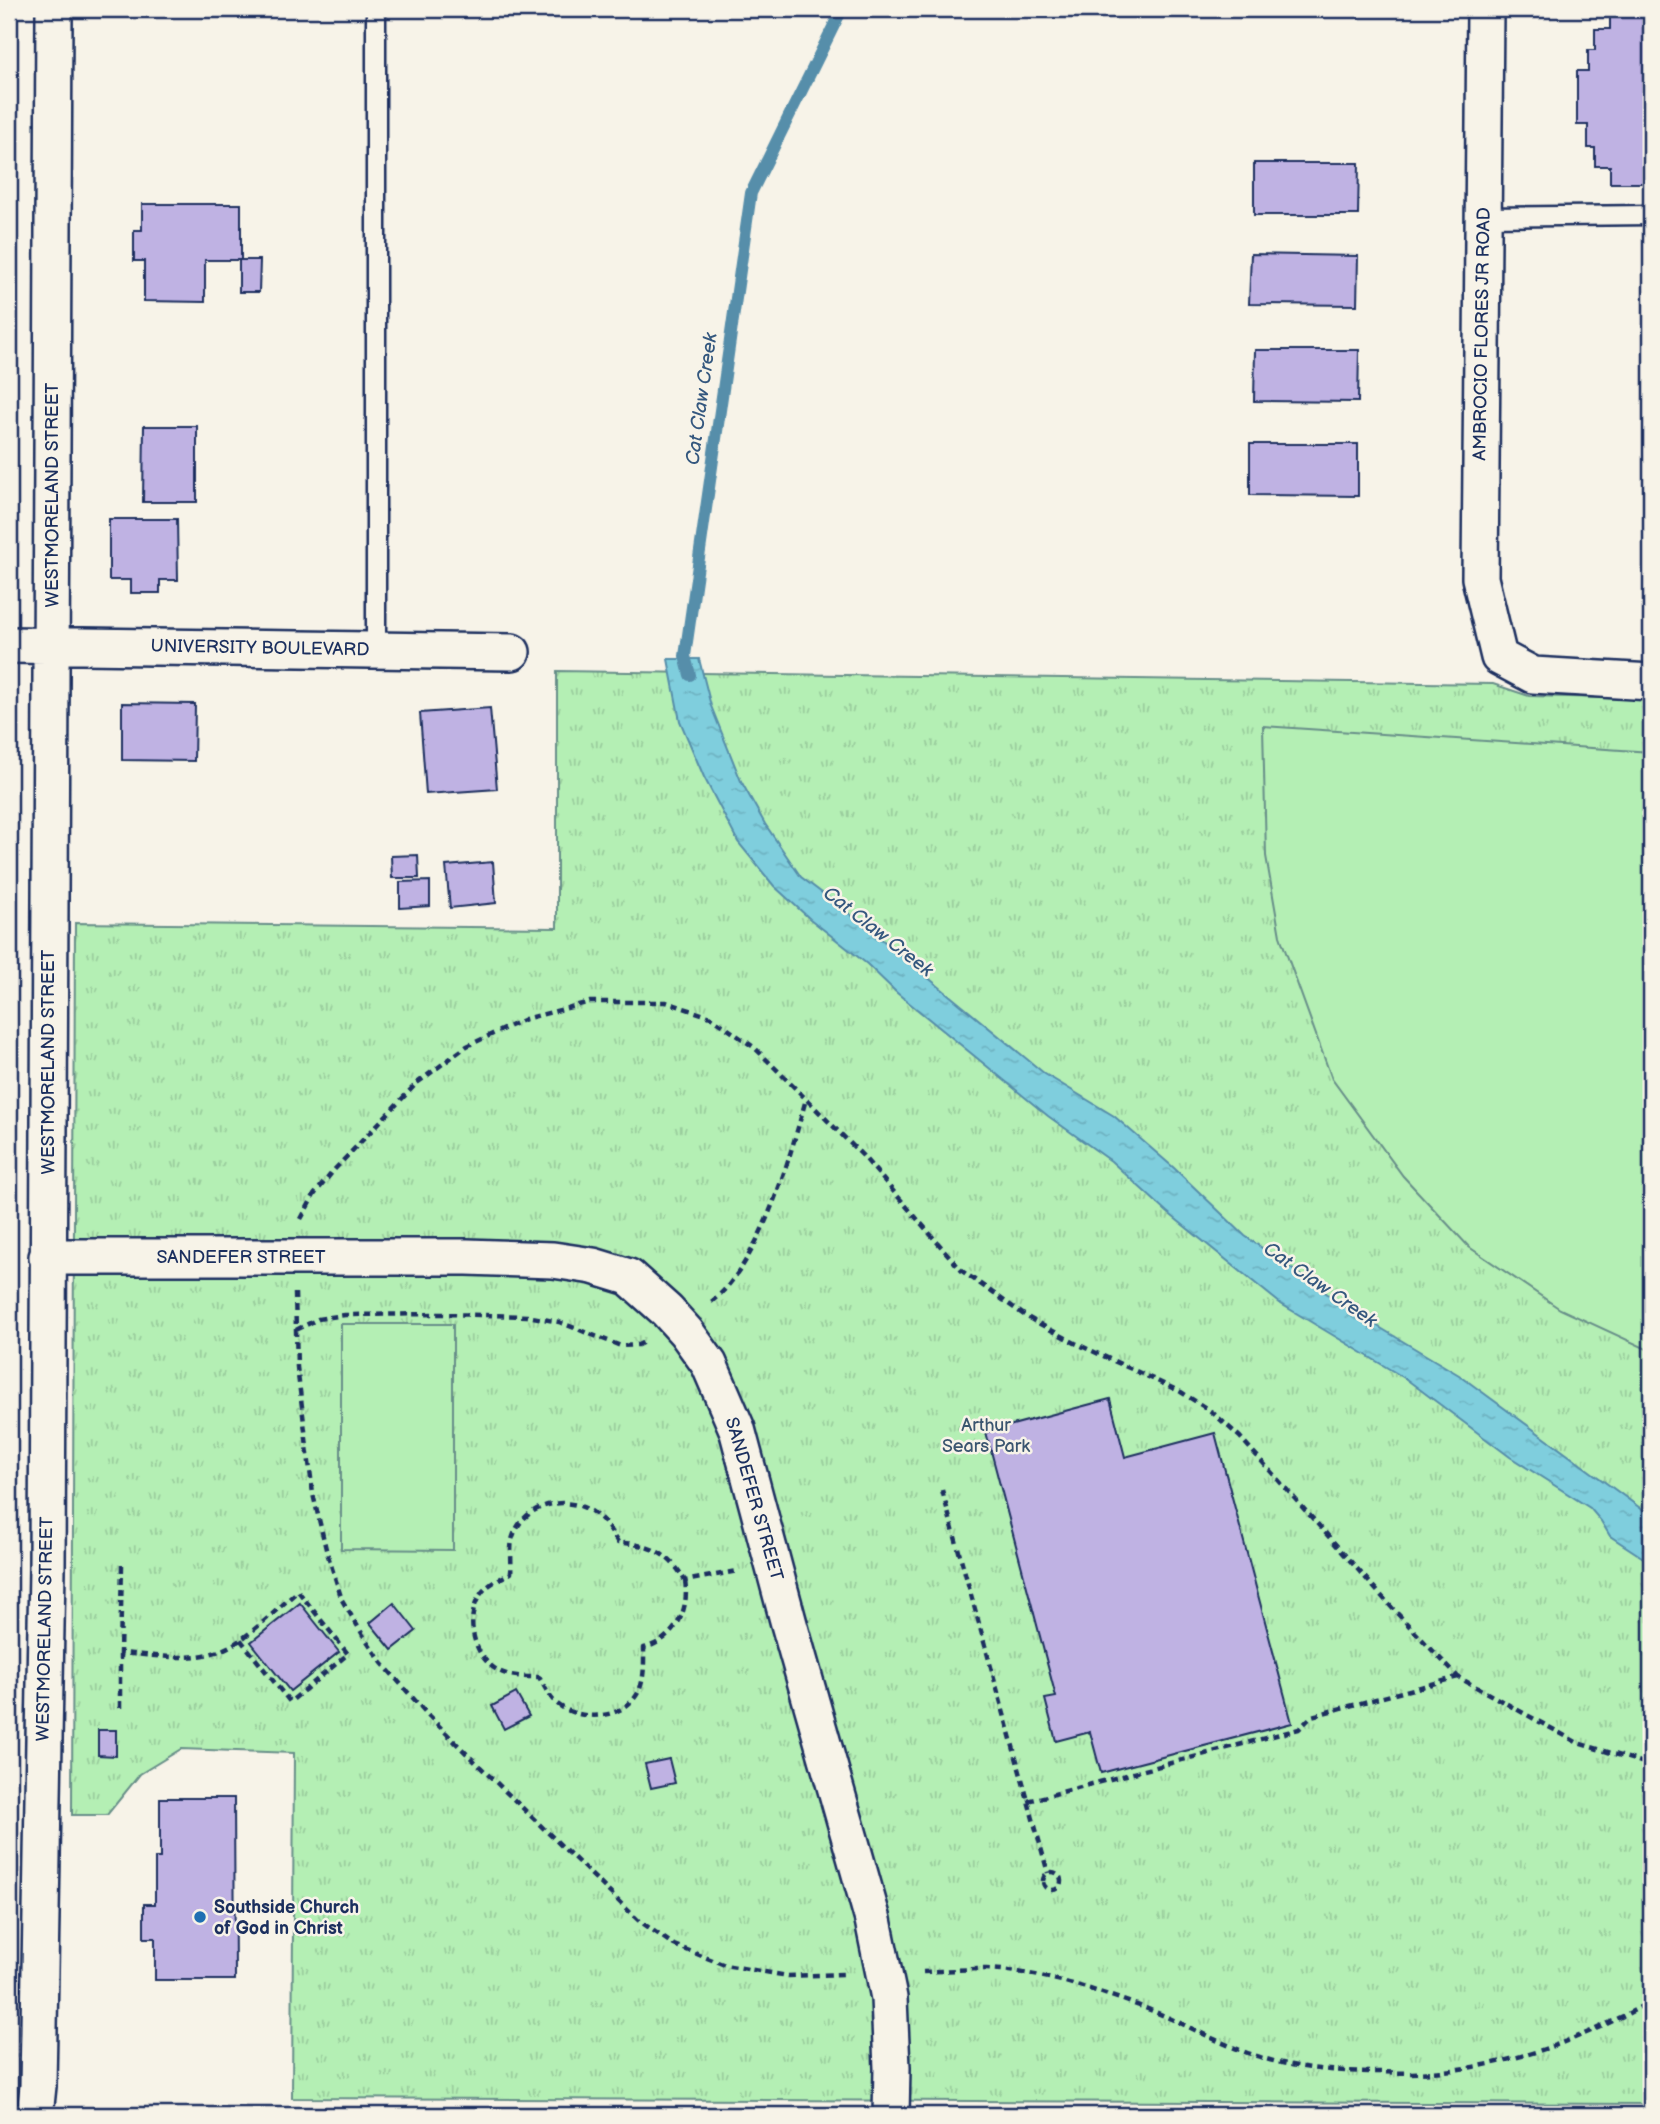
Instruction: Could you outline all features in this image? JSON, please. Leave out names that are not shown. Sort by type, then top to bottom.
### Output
[{"type":"street","name":"WESTMORELAND STREET","points":[[35,2115],[38,2086],[47,1596],[54,9]]},
{"type":"street","name":"AMBROCIO FLORES JR ROAD","points":[[1485,9],[1480,578],[1499,657],[1533,675],[1651,682]]},
{"type":"street","name":"UNIVERSITY BOULEVARD","points":[[9,645],[512,652]]},
{"type":"street","name":"SANDEFER STREET","points":[[47,1257],[467,1257],[553,1260],[593,1266],[629,1277],[667,1311],[709,1364],[737,1429],[772,1564],[863,1884],[884,1973],[889,1998],[891,2115]]},
{"type":"lane","points":[[376,9],[376,650]]},
{"type":"lane","points":[[1483,217],[1651,215]]},
{"type":"path","points":[[1651,1765],[1578,1743],[1458,1677],[1394,1610],[1240,1437],[1212,1412],[1181,1392],[1075,1343],[1027,1317],[962,1271],[863,1157],[806,1098],[755,1048],[711,1017],[666,1002],[590,1002],[525,1019],[467,1046],[417,1083],[334,1170],[314,1195],[300,1222],[294,1241],[297,1367],[313,1494],[342,1601],[382,1662],[429,1716],[638,1920],[674,1945],[724,1965],[788,1976],[986,1969],[1025,1974],[1079,1986],[1145,2008],[1260,2057],[1300,2068],[1347,2071],[1429,2072],[1467,2068],[1541,2051],[1618,2020],[1651,2001]]},
{"type":"path","points":[[296,1330],[318,1319],[345,1315],[527,1316],[559,1322],[621,1346],[638,1345],[679,1324],[723,1293],[741,1268],[765,1223],[792,1148],[806,1098]]},
{"type":"path","points":[[942,1490],[1048,1873]]},
{"type":"path","points":[[570,1502],[583,1506],[601,1519],[618,1543],[649,1547],[660,1552],[671,1560],[685,1581],[684,1609],[679,1622],[665,1638],[644,1648],[642,1683],[637,1695],[618,1712],[589,1716],[577,1713],[554,1701],[539,1677],[500,1671],[482,1656],[476,1644],[472,1628],[475,1603],[489,1585],[511,1573],[512,1540],[518,1527],[524,1519],[546,1505],[570,1502]]},
{"type":"path","points":[[685,1581],[772,1564]]},
{"type":"path","points":[[120,1708],[122,1565]]},
{"type":"path","points":[[120,1653],[197,1656],[221,1651],[240,1639],[298,1591],[348,1654],[290,1702],[240,1639]]},
{"type":"path","points":[[1028,1801],[1299,1729],[1312,1716],[1458,1677]]},
{"type":"path","points":[[1048,1873],[1056,1873],[1060,1878],[1060,1884],[1054,1890],[1044,1885],[1044,1876],[1048,1873]]},
{"type":"green space","name":"Arthur Sears Park","points":[[557,671],[1493,684],[1529,696],[1651,699],[1651,2104],[292,2098],[294,1753],[181,1749],[140,1774],[107,1815],[72,1815],[75,923],[557,928]]},
{"type":"green space","points":[[1263,726],[1651,752],[1651,1351],[1560,1309],[1469,1247],[1403,1176],[1332,1079],[1280,936],[1266,856]]},
{"type":"green space","points":[[341,1324],[453,1324],[453,1550],[341,1549]]},
{"type":"water","points":[[668,659],[699,659],[711,706],[741,781],[765,824],[801,877],[863,924],[1045,1074],[1114,1116],[1174,1168],[1245,1236],[1349,1309],[1459,1375],[1651,1516],[1651,1563],[1610,1536],[1590,1508],[1510,1457],[1406,1379],[1281,1304],[1167,1212],[1111,1161],[1048,1116],[897,993],[867,964],[810,919],[774,886],[738,842],[704,777],[680,721]]},
{"type":"building","points":[[1610,9],[1651,9],[1651,183],[1610,183],[1610,166],[1595,166],[1595,148],[1588,148],[1588,125],[1577,125],[1577,71],[1588,71],[1588,50],[1595,50],[1595,29],[1610,29]]},
{"type":"building","points":[[1254,163],[1359,163],[1358,215],[1254,215]]},
{"type":"building","points":[[142,204],[241,204],[241,260],[260,260],[259,292],[239,292],[239,260],[205,260],[205,302],[144,301],[144,261],[134,261],[134,230],[142,230]]},
{"type":"building","points":[[1251,254],[1358,256],[1357,305],[1249,304]]},
{"type":"building","points":[[1255,350],[1359,350],[1358,402],[1254,401]]},
{"type":"building","points":[[144,426],[197,426],[197,502],[143,502]]},
{"type":"building","points":[[1250,444],[1358,444],[1358,496],[1250,495]]},
{"type":"building","points":[[109,519],[177,519],[178,580],[160,580],[160,593],[131,593],[131,580],[109,580]]},
{"type":"building","points":[[122,703],[195,704],[194,761],[122,760]]},
{"type":"building","points":[[490,708],[497,789],[426,794],[420,713]]},
{"type":"building","points":[[418,855],[419,878],[392,878],[391,856]]},
{"type":"building","points":[[493,862],[496,903],[450,908],[446,866]]},
{"type":"building","points":[[430,881],[430,906],[400,908],[400,882]]},
{"type":"building","points":[[1110,1399],[1125,1457],[1215,1433],[1292,1723],[1101,1773],[1090,1732],[1056,1741],[1045,1699],[1056,1697],[986,1432]]},
{"type":"building","points":[[300,1603],[339,1652],[290,1691],[251,1642]]},
{"type":"building","points":[[394,1603],[416,1631],[392,1650],[370,1623]]},
{"type":"building","points":[[516,1693],[529,1716],[504,1729],[492,1706]]},
{"type":"building","points":[[98,1730],[116,1730],[116,1756],[98,1755]]},
{"type":"building","points":[[669,1759],[675,1783],[651,1788],[645,1764]]},
{"type":"building","points":[[160,1798],[234,1798],[235,1980],[155,1980],[155,1938],[144,1938],[144,1904],[155,1904],[155,1858],[160,1858]]},
{"type":"waterway","name":"Cat Claw Creek","points":[[690,675],[685,656],[751,193],[842,9]]},
{"type":"place","name":"Southside Church of God in Christ","points":[[200,1917]]}]
